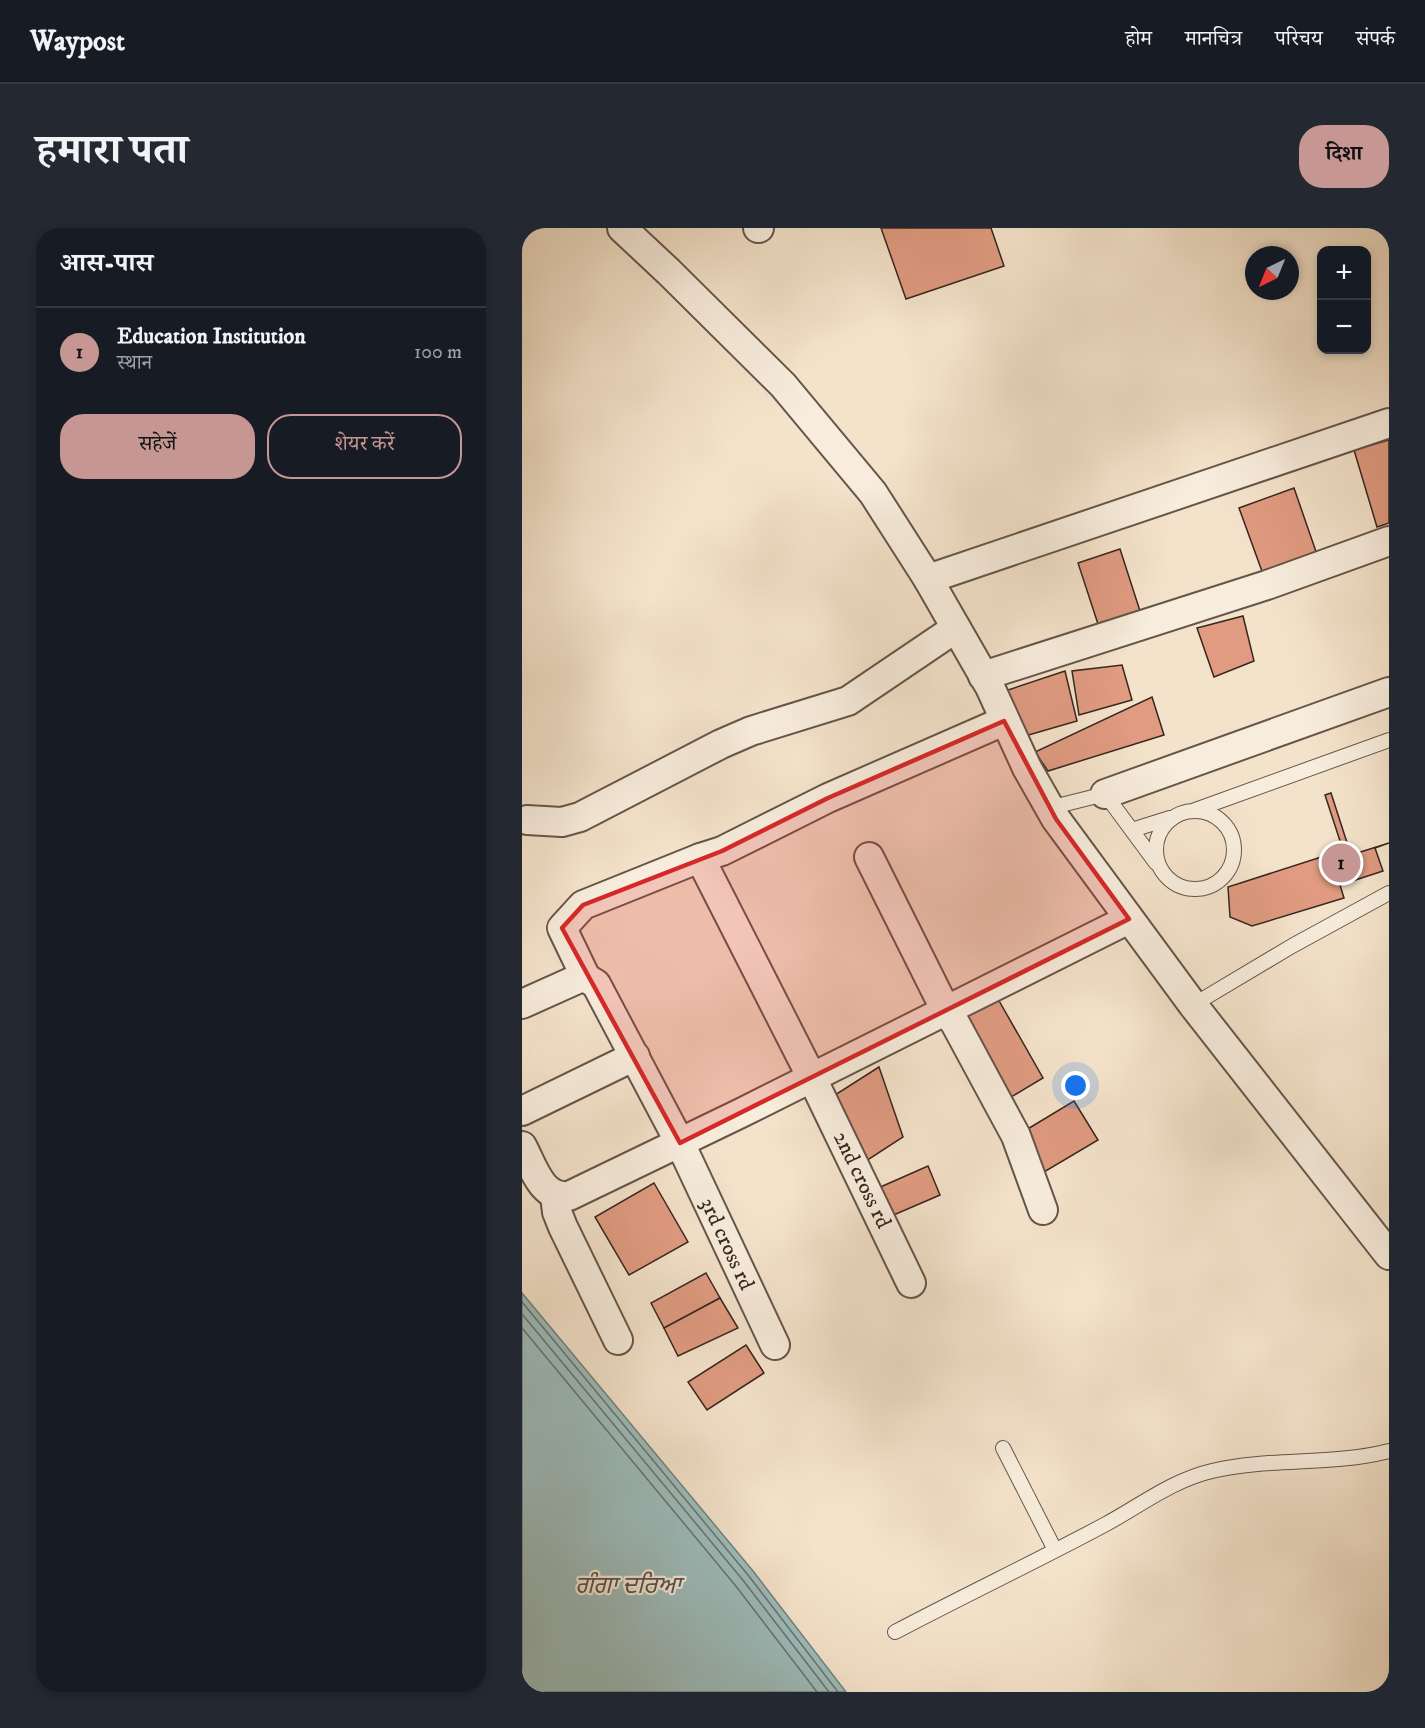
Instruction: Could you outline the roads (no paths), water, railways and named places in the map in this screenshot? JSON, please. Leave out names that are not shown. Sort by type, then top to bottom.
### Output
[{"type":"street","points":[[622,228],[783,385],[873,493],[928,579],[983,676],[1049,808],[1092,870],[1193,1005],[1389,1255]]},
{"type":"street","points":[[928,579],[1389,423]]},
{"type":"street","points":[[983,676],[1267,585],[1389,541]]},
{"type":"street","points":[[527,820],[562,822],[580,817],[721,744],[751,731],[848,701],[956,628]]},
{"type":"street","points":[[1105,794],[1389,692]]},
{"type":"street","points":[[699,858],[722,850],[828,798],[1004,721]]},
{"type":"street","points":[[868,857],[946,1011],[955,1023],[1016,1136],[1043,1210]]},
{"type":"street","name":"3rd cross rd","points":[[699,858],[583,905],[562,928],[586,978],[596,984],[680,1143],[775,1345]]},
{"type":"street","name":"2nd cross rd","points":[[699,858],[812,1078],[911,1283]]},
{"type":"street","points":[[522,1146],[547,1191],[555,1196],[569,1196],[812,1078],[1129,919]]},
{"type":"street","points":[[522,1004],[574,980],[586,978]]},
{"type":"street","points":[[522,1111],[635,1056]]},
{"type":"street","points":[[555,1196],[557,1212],[563,1227],[618,1340]]},
{"type":"lane","points":[[1132,830],[1195,810],[1389,740]]},
{"type":"lane","points":[[1049,808],[1105,794],[1163,872],[1172,881],[1194,889],[1220,880],[1228,870],[1233,857],[1233,843],[1229,831],[1220,820],[1208,813],[1195,810]]},
{"type":"lane","points":[[1163,872],[1155,849],[1157,837],[1163,826],[1172,818]]},
{"type":"lane","points":[[1193,1005],[1292,946],[1389,893]]},
{"type":"lane","points":[[1003,1448],[1055,1550]]},
{"type":"lane","points":[[895,1632],[1107,1524],[1167,1488],[1196,1476],[1243,1466],[1347,1458],[1389,1451]]},
{"type":"water","name":"ਗੰਗਾ ਦਰਿਆ","points":[[522,1293],[753,1571],[846,1692],[522,1692]]},
{"type":"place","name":"Education Institution","points":[[1341,863]]}]
